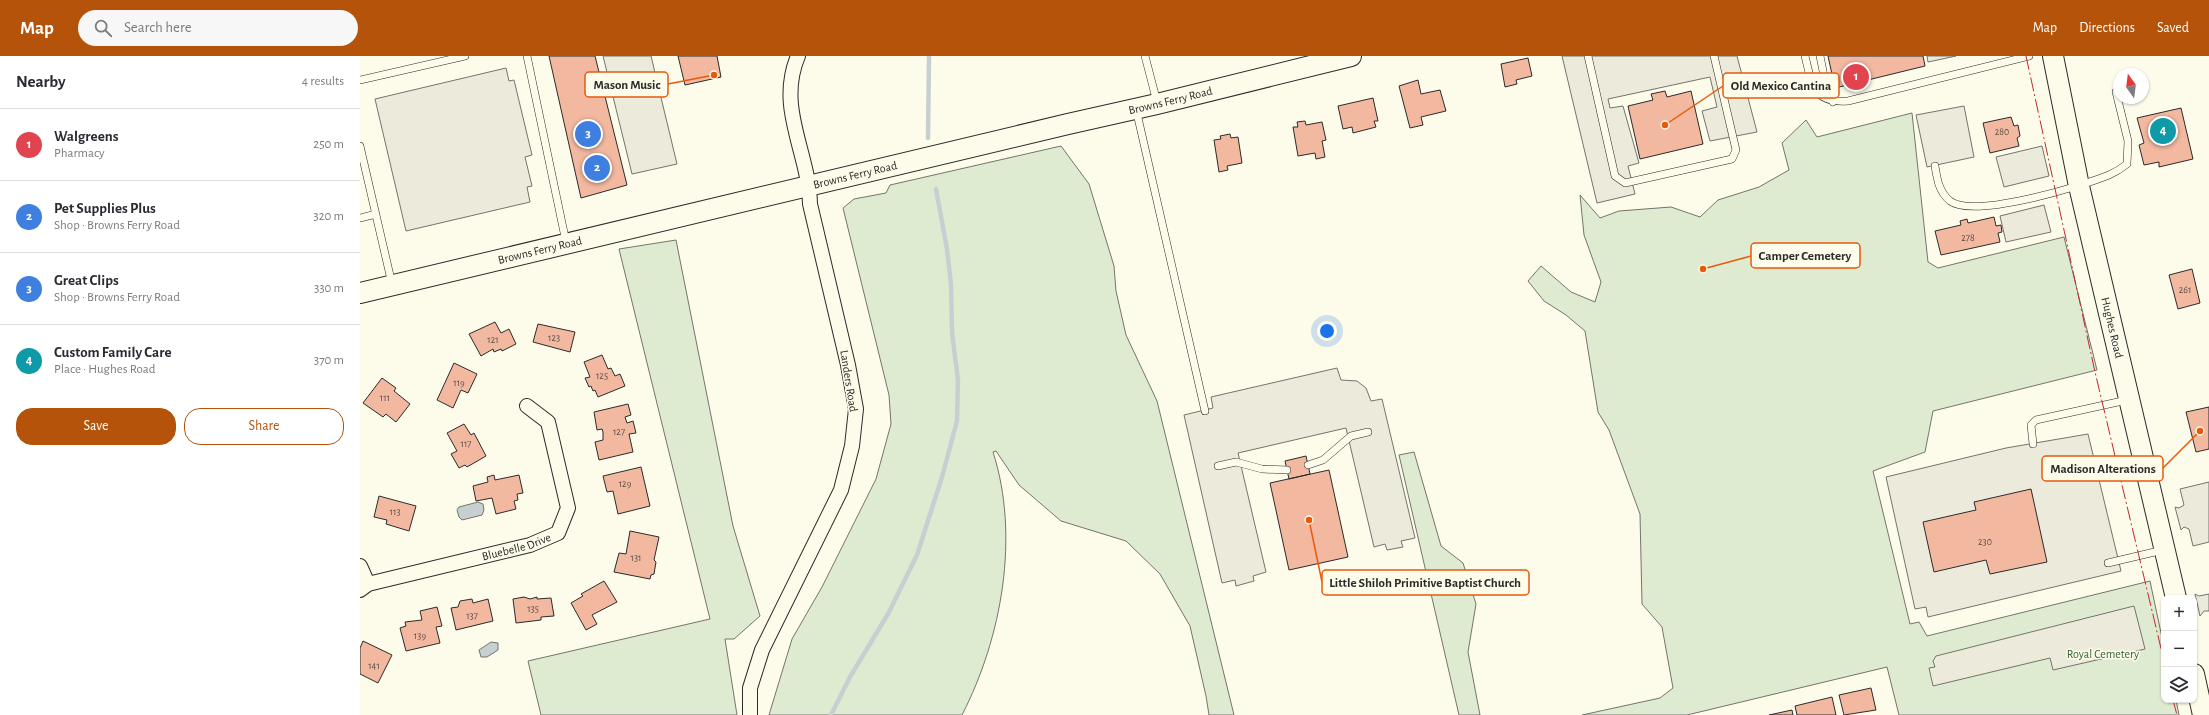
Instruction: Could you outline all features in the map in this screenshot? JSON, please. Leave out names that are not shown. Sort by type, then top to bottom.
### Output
[{"type":"main road","name":"Browns Ferry Road","points":[[360,293],[1157,104],[1347,56]]},
{"type":"main road","name":"Hughes Road","points":[[2053,56],[2078,186],[2175,595]]},
{"type":"main road","points":[[2197,688],[2203,715]]},
{"type":"street","name":"Landers Road","points":[[750,715],[750,688],[762,650],[841,490],[852,446],[856,408],[848,366],[810,204],[810,186],[790,112],[792,70],[798,56]]},
{"type":"street","name":"Bluebelle Drive","points":[[364,587],[530,545],[558,533],[568,508],[548,422],[527,406]]},
{"type":"street","points":[[360,566],[364,587]]},
{"type":"lane","points":[[360,80],[465,56]]},
{"type":"lane","points":[[527,56],[567,244]]},
{"type":"lane","points":[[1145,56],[1157,104]]},
{"type":"lane","points":[[1588,56],[1615,176],[1625,183],[1732,158],[1736,150],[1714,56]]},
{"type":"lane","points":[[1805,56],[1815,91],[1823,98],[1833,102],[1848,102],[2029,56]]},
{"type":"lane","points":[[1820,56],[1827,90],[1833,102]]},
{"type":"lane","points":[[1935,166],[1939,187],[1951,202],[1972,208],[1990,207],[2078,186],[2111,174],[2128,164],[2128,141],[2119,104]]},
{"type":"lane","points":[[1136,109],[1205,411]]},
{"type":"lane","points":[[360,146],[392,286]]},
{"type":"lane","points":[[360,218],[376,214]]},
{"type":"lane","points":[[2032,444],[2031,425],[2036,420],[2129,400]]},
{"type":"lane","points":[[1308,465],[1323,460],[1351,436],[1368,432]]},
{"type":"lane","points":[[1218,466],[1236,462],[1262,469],[1287,470]]},
{"type":"lane","points":[[2108,563],[2165,549]]},
{"type":"green space","name":"Royal Cemetery","points":[[1912,113],[1928,262],[1938,268],[2064,237],[2097,370],[1933,411],[1925,452],[1873,471],[1910,624],[1919,622],[1927,636],[2150,581],[2161,633],[2161,703],[2177,703],[2179,715],[1899,715],[1887,667],[1687,715],[1582,715],[1660,698],[1673,688],[1662,627],[1642,604],[1640,514],[1609,430],[1598,412],[1585,331],[1566,315],[1544,301],[1528,281],[1541,266],[1571,292],[1595,302],[1601,282],[1584,235],[1580,195],[1600,218],[1619,211],[1671,207],[1700,217],[1718,200],[1759,187],[1789,170],[1782,143],[1806,120],[1817,137]]},
{"type":"green space","points":[[1061,146],[1089,184],[1114,266],[1116,291],[1126,335],[1157,401],[1234,715],[1209,715],[1190,626],[1160,574],[1126,541],[1061,521],[1019,485],[996,451],[993,452],[1001,484],[1005,518],[1006,552],[1003,586],[997,620],[988,653],[976,685],[962,715],[769,715],[792,639],[822,587],[876,479],[891,424],[889,395],[843,208],[854,199],[886,193],[890,185]]},
{"type":"green space","points":[[676,240],[733,526],[760,616],[734,639],[725,639],[737,715],[541,715],[528,661],[710,619],[619,249]]},
{"type":"green space","points":[[1414,452],[1441,546],[1463,563],[1476,604],[1468,652],[1480,715],[1459,715],[1399,455]]},
{"type":"shaded area","points":[[603,56],[651,56],[677,164],[632,174]]},
{"type":"shaded area","points":[[1562,56],[1737,56],[1757,132],[1710,141],[1702,111],[1717,107],[1710,77],[1608,99],[1610,108],[1623,106],[1639,163],[1628,166],[1635,194],[1597,203]]},
{"type":"shaded area","points":[[1927,56],[1956,56],[1928,62]]},
{"type":"shaded area","points":[[506,68],[509,81],[514,80],[532,155],[525,157],[532,186],[527,187],[530,202],[406,231],[375,99]]},
{"type":"shaded area","points":[[1964,106],[1974,157],[1927,167],[1916,115]]},
{"type":"shaded area","points":[[2042,146],[2049,176],[2004,187],[1996,157]]},
{"type":"shaded area","points":[[2044,205],[2051,232],[2006,242],[2000,216]]},
{"type":"shaded area","points":[[1337,368],[1341,380],[1357,381],[1366,388],[1371,401],[1382,399],[1415,538],[1401,541],[1403,547],[1387,550],[1385,544],[1374,547],[1346,428],[1238,453],[1266,572],[1253,576],[1254,581],[1236,586],[1235,580],[1222,583],[1184,415],[1213,408],[1211,397]]},
{"type":"shaded area","points":[[2088,434],[2121,571],[1928,617],[1926,607],[1915,609],[1886,477],[2006,448]]},
{"type":"shaded area","points":[[2209,482],[2209,542],[2193,546],[2189,529],[2184,527],[2181,530],[2175,507],[2179,508],[2184,505],[2180,489]]},
{"type":"shaded area","points":[[478,502],[483,504],[484,510],[482,515],[462,520],[459,517],[457,510],[459,507]]},
{"type":"shaded area","points":[[2209,594],[2209,611],[2204,611],[2200,616],[2197,595]]},
{"type":"shaded area","points":[[2134,606],[2145,649],[2053,670],[2050,658],[1933,686],[1929,668],[1935,667],[1933,661],[1936,656]]},
{"type":"shaded area","points":[[491,642],[498,643],[498,650],[487,657],[481,657],[479,650]]},
{"type":"building","points":[[549,56],[595,56],[627,185],[581,198]]},
{"type":"building","points":[[678,56],[717,56],[721,77],[685,85]]},
{"type":"building","points":[[1828,56],[1923,56],[1925,66],[1835,88]]},
{"type":"building","points":[[1528,58],[1532,76],[1516,80],[1517,84],[1505,87],[1501,64]]},
{"type":"building","points":[[1418,80],[1421,94],[1440,90],[1446,111],[1421,117],[1423,125],[1410,128],[1399,86]]},
{"type":"building","points":[[1665,91],[1667,97],[1691,91],[1703,144],[1640,159],[1628,106],[1653,100],[1651,94]]},
{"type":"building","points":[[1373,98],[1378,121],[1374,121],[1376,127],[1353,133],[1352,127],[1343,129],[1338,106]]},
{"type":"building","points":[[2181,108],[2193,159],[2159,167],[2159,162],[2144,165],[2139,145],[2144,143],[2137,118]]},
{"type":"building","points":[[2011,117],[2014,126],[2018,125],[2020,136],[2017,138],[2019,146],[1990,153],[1983,123]]},
{"type":"building","points":[[1305,121],[1306,125],[1322,122],[1326,140],[1322,141],[1325,157],[1316,159],[1315,153],[1298,156],[1293,127],[1298,127],[1297,122]]},
{"type":"building","points":[[1230,134],[1231,138],[1238,137],[1242,163],[1227,166],[1228,170],[1219,172],[1214,140],[1221,139],[1220,136]]},
{"type":"building","points":[[1994,217],[1996,226],[2001,225],[2002,232],[1998,233],[2000,242],[1941,255],[1935,231],[1961,225],[1960,221],[1967,219],[1968,223]]},
{"type":"building","points":[[2192,269],[2200,303],[2178,309],[2169,275]]},
{"type":"building","points":[[495,322],[501,333],[509,329],[516,344],[502,351],[501,349],[494,352],[493,349],[481,356],[469,334]]},
{"type":"building","points":[[538,324],[575,332],[570,352],[533,342]]},
{"type":"building","points":[[602,355],[608,369],[611,368],[615,376],[620,374],[625,386],[598,397],[595,390],[593,391],[591,386],[589,387],[585,378],[590,377],[584,362]]},
{"type":"building","points":[[454,363],[477,374],[468,393],[461,390],[453,408],[437,400]]},
{"type":"building","points":[[382,378],[396,388],[394,391],[410,404],[396,422],[386,414],[383,417],[363,403]]},
{"type":"building","points":[[628,404],[631,415],[625,417],[627,423],[633,421],[636,433],[629,434],[633,452],[599,460],[595,442],[603,440],[603,432],[602,429],[597,430],[594,412]]},
{"type":"building","points":[[2209,407],[2209,449],[2196,452],[2186,412]]},
{"type":"building","points":[[464,424],[471,435],[474,433],[486,456],[467,467],[465,465],[459,468],[451,454],[457,451],[447,433]]},
{"type":"building","points":[[1306,456],[1310,474],[1289,479],[1285,461]]},
{"type":"building","points":[[641,467],[650,506],[618,514],[613,491],[607,492],[603,476]]},
{"type":"building","points":[[1329,470],[1348,557],[1289,570],[1270,483]]},
{"type":"building","points":[[494,475],[495,480],[519,475],[523,493],[517,494],[518,500],[514,501],[516,509],[496,514],[492,498],[476,501],[473,486],[488,482],[487,477]]},
{"type":"building","points":[[2031,489],[2047,562],[1990,574],[1986,560],[1934,572],[1923,522],[1976,510],[1974,502]]},
{"type":"building","points":[[379,496],[416,506],[409,531],[386,524],[387,520],[374,517]]},
{"type":"building","points":[[630,531],[659,537],[654,560],[656,562],[654,574],[651,575],[650,579],[614,572],[619,553],[626,554]]},
{"type":"building","points":[[604,581],[617,602],[592,615],[597,624],[586,630],[571,603],[583,596],[581,594]]},
{"type":"building","points":[[524,597],[530,599],[537,597],[537,599],[551,598],[554,616],[541,617],[541,620],[516,623],[513,599]]},
{"type":"building","points":[[472,599],[473,603],[488,599],[493,621],[456,630],[451,608],[458,607],[460,601]]},
{"type":"building","points":[[437,607],[442,626],[436,627],[440,643],[406,651],[400,628],[406,626],[405,622],[422,620],[420,611]]},
{"type":"building","points":[[363,641],[392,655],[378,683],[360,674],[360,648]]},
{"type":"building","points":[[1871,688],[1876,710],[1844,715],[1839,695]]},
{"type":"building","points":[[1832,697],[1836,715],[1797,715],[1795,706]]},
{"type":"building","points":[[1792,710],[1793,715],[1769,715]]},
{"type":"waterway","points":[[928,138],[929,56]]},
{"type":"waterway","points":[[831,715],[850,677],[888,614],[917,555],[942,477],[957,421],[958,380],[952,333],[951,284],[947,249],[936,189]]},
{"type":"power","points":[[2026,56],[2095,372],[2161,648]]},
{"type":"power","points":[[2174,703],[2177,715]]},
{"type":"place","name":"Mason Music","points":[[714,75]]},
{"type":"place","name":"Walgreens","points":[[1856,77]]},
{"type":"place","name":"Old Mexico Cantina","points":[[1665,125]]},
{"type":"place","name":"Custom Family Care","points":[[2163,131]]},
{"type":"place","name":"Great Clips","points":[[588,134]]},
{"type":"place","name":"Pet Supplies Plus","points":[[597,168]]},
{"type":"place","name":"Camper Cemetery","points":[[1703,269]]},
{"type":"place","name":"Madison Alterations","points":[[2200,431]]},
{"type":"place","name":"Little Shiloh Primitive Baptist Church","points":[[1309,520]]}]
